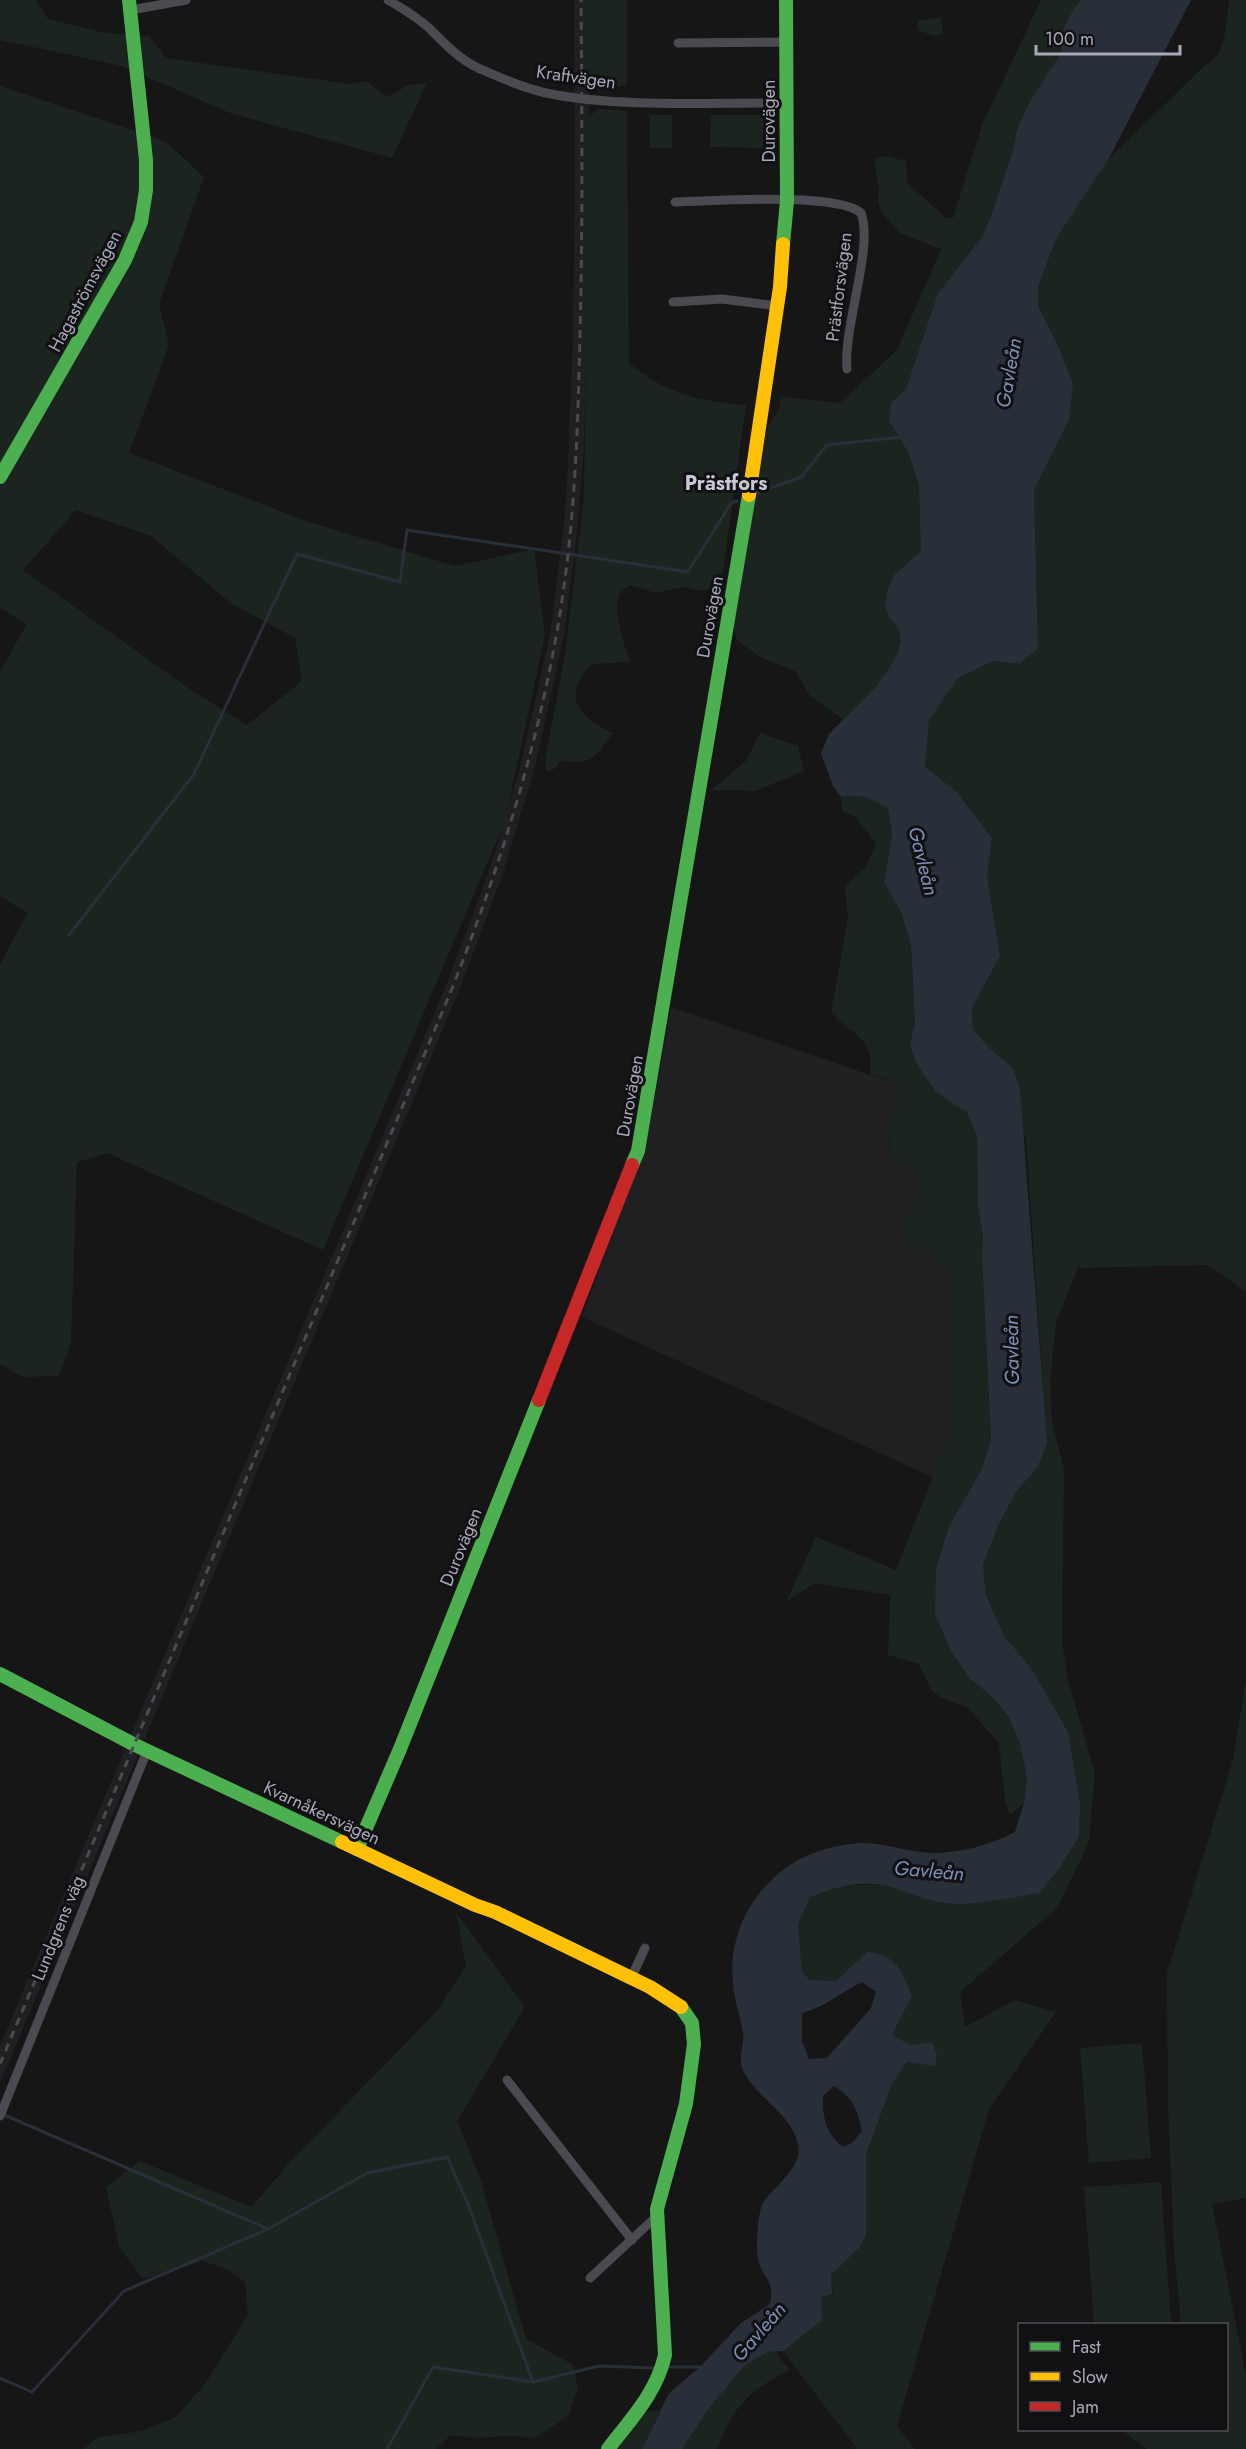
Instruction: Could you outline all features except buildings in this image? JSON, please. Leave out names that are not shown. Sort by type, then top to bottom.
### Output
[{"type":"street","points":[[130,5],[186,0]]},
{"type":"street","name":"Kraftvägen","points":[[388,0],[418,20],[462,59],[533,89],[589,98],[641,102],[787,103]]},
{"type":"street","name":"Durovägen","points":[[357,1848],[400,1749],[638,1151],[748,501],[778,306],[787,201],[786,0]]},
{"type":"street","name":"Hagaströmsvägen","points":[[0,477],[125,260],[141,222],[146,190],[146,160],[130,5]]},
{"type":"street","points":[[678,43],[787,42]]},
{"type":"street","points":[[675,202],[787,201]]},
{"type":"street","name":"Prästforsvägen","points":[[787,201],[846,205],[857,209],[863,219],[862,255],[850,332],[847,369]]},
{"type":"street","points":[[673,302],[722,299],[778,306]]},
{"type":"street","name":"Kvarnåkersvägen","points":[[0,1674],[147,1751],[631,1978],[670,1998],[685,2012],[692,2025],[694,2047],[691,2077],[676,2143],[659,2192],[657,2216],[665,2355],[661,2374],[651,2392],[608,2449]]},
{"type":"street","name":"Lundgrens väg","points":[[2,2112],[147,1751]]},
{"type":"street","points":[[631,1978],[645,1948]]},
{"type":"street","points":[[507,2080],[632,2240]]},
{"type":"street","points":[[590,2278],[657,2216]]},
{"type":"shaded area","points":[[0,0],[36,0],[48,19],[106,33],[149,36],[166,58],[350,84],[366,81],[388,97],[408,85],[427,83],[392,158],[230,113],[122,66],[0,40]]},
{"type":"shaded area","points":[[574,0],[588,0],[590,186],[584,446],[577,535],[564,636],[534,771],[501,879],[458,993],[0,2083],[0,2046],[445,988],[488,874],[520,768],[550,634],[567,486],[573,331]]},
{"type":"shaded area","points":[[584,0],[627,0],[627,85],[592,91],[586,88]]},
{"type":"shaded area","points":[[1041,0],[1081,0],[1067,21],[1062,52],[1017,128],[1012,153],[982,237],[938,293],[906,389],[891,404],[889,421],[908,452],[919,485],[921,551],[904,566],[890,618],[899,629],[901,640],[898,653],[883,679],[844,720],[810,696],[795,671],[760,657],[737,640],[732,624],[761,453],[768,426],[779,409],[781,397],[840,403],[897,350],[941,249],[902,234],[882,213],[878,203],[879,188],[874,159],[885,156],[906,161],[907,183],[945,217],[953,218],[982,125]]},
{"type":"shaded area","points":[[1229,0],[1246,0],[1246,1292],[1208,1265],[1078,1268],[1056,1322],[1050,1382],[1052,1422],[1064,1469],[1062,1643],[1068,1680],[1095,1773],[1089,1842],[1058,1907],[960,1992],[965,2027],[1015,2000],[1056,2012],[989,2109],[897,2426],[915,2449],[857,2449],[783,2351],[795,2340],[821,2297],[833,2294],[830,2275],[859,2248],[866,2236],[866,2154],[892,2084],[907,2062],[920,2063],[931,2042],[911,2045],[892,2035],[912,1996],[867,1952],[836,1981],[810,1980],[802,1972],[798,1924],[810,1898],[829,1889],[851,1885],[883,1885],[945,1904],[996,1900],[1068,1732],[1032,1669],[1004,1636],[986,1595],[983,1565],[997,1528],[1016,1492],[1037,1468],[1043,1385],[1026,1140],[989,1048],[973,1029],[972,1008],[1000,956],[987,875],[992,838],[955,790],[925,767],[929,720],[958,678],[993,661],[1020,664],[1038,647],[1034,490],[1069,420],[1061,356],[1038,306],[1038,287],[1056,239],[1108,160],[1217,54],[1224,38]]},
{"type":"shaded area","points":[[941,17],[943,34],[934,36],[918,30],[918,21]]},
{"type":"shaded area","points":[[0,86],[165,141],[204,177],[159,304],[169,345],[129,453],[309,522],[455,566],[534,549],[545,635],[505,821],[323,1250],[107,1153],[77,1162],[71,1343],[59,1376],[22,1377],[0,1364],[0,965],[27,913],[0,896],[0,672],[26,625],[0,607]],"holes":[[[76,510],[151,536],[232,604],[295,638],[302,681],[247,725],[194,692],[23,570]]]},
{"type":"shaded area","points":[[599,109],[627,111],[629,363],[656,382],[683,394],[746,405],[723,571],[717,588],[701,591],[684,587],[656,593],[630,585],[621,592],[617,602],[618,619],[630,662],[592,664],[577,686],[576,696],[583,713],[613,733],[590,759],[580,762],[560,761],[554,769],[548,772],[545,766],[546,755],[565,654],[584,498],[587,262],[584,126],[592,114]]},
{"type":"shaded area","points":[[650,115],[672,115],[672,148],[650,148]]},
{"type":"shaded area","points":[[711,115],[768,115],[768,148],[710,147]]},
{"type":"shaded area","points":[[760,733],[798,746],[804,771],[755,791],[711,790],[746,761]]},
{"type":"shaded area","points":[[855,795],[871,797],[888,809],[892,832],[884,883],[901,912],[911,946],[915,1023],[910,1044],[936,1092],[967,1113],[977,1137],[978,1208],[983,1234],[982,1257],[991,1438],[982,1469],[949,1526],[936,1569],[951,1651],[970,1679],[992,1697],[1008,1716],[1020,1744],[1027,1778],[1024,1803],[1010,1815],[1005,1802],[999,1743],[967,1707],[942,1698],[931,1690],[919,1664],[888,1655],[890,1595],[814,1583],[786,1602],[816,1537],[896,1570],[950,1433],[953,1394],[951,1289],[946,1268],[936,1256],[913,1248],[905,1239],[902,1230],[921,1179],[892,1159],[894,1083],[870,1074],[871,1061],[865,1044],[831,1012],[848,918],[845,886],[866,867],[876,843],[854,816],[842,811],[841,797]]},
{"type":"shaded area","points":[[671,1007],[894,1083],[897,1094],[890,1144],[892,1159],[921,1179],[902,1230],[913,1248],[936,1256],[946,1268],[951,1289],[953,1394],[950,1434],[934,1478],[582,1317],[647,1142]]},
{"type":"shaded area","points":[[1246,1681],[1246,2198],[1212,2204],[1246,2376],[1246,2449],[1147,2449],[1123,2431],[1228,2431],[1228,2323],[1181,2323],[1174,2249],[1168,2106],[1167,1973],[1233,1760]]},
{"type":"shaded area","points":[[456,1913],[525,2007],[457,2121],[481,2181],[526,2339],[572,2364],[578,2387],[568,2416],[535,2438],[509,2436],[475,2438],[451,2435],[436,2449],[83,2449],[99,2437],[142,2431],[176,2417],[205,2384],[248,2315],[245,2282],[227,2269],[202,2261],[143,2279],[119,2247],[106,2187],[140,2161],[252,2207],[289,2163],[436,2012],[466,1966]]},
{"type":"shaded area","points":[[1142,2043],[1151,2158],[1089,2163],[1080,2048]]},
{"type":"shaded area","points":[[1161,2182],[1171,2323],[1094,2323],[1084,2187]]},
{"type":"shaded area","points":[[768,2352],[776,2352],[789,2370],[744,2401],[730,2421],[717,2449],[682,2449],[707,2411],[744,2366]]},
{"type":"shaded area","points":[[660,2410],[642,2449],[612,2449],[641,2412]]},
{"type":"water","name":"Gavleån","points":[[1081,0],[1191,0],[1108,160],[1056,239],[1038,287],[1038,306],[1059,348],[1073,384],[1069,420],[1034,490],[1038,648],[1020,664],[993,661],[958,678],[929,720],[925,767],[955,790],[992,838],[987,875],[1000,956],[972,1008],[973,1029],[989,1048],[1013,1068],[1020,1089],[1047,1443],[1037,1468],[1016,1492],[997,1528],[983,1565],[986,1595],[1004,1636],[1032,1669],[1068,1732],[1080,1803],[1079,1837],[1040,1893],[954,1904],[929,1900],[877,1884],[857,1884],[837,1888],[810,1898],[798,1924],[802,1972],[810,1980],[836,1981],[867,1952],[877,1953],[891,1960],[897,1965],[912,1996],[892,2035],[911,2045],[931,2042],[937,2054],[935,2066],[907,2062],[892,2084],[866,2154],[866,2236],[859,2248],[831,2275],[832,2294],[821,2297],[822,2320],[783,2351],[768,2352],[744,2366],[707,2411],[682,2449],[642,2449],[669,2393],[700,2367],[741,2323],[770,2304],[770,2284],[758,2258],[757,2233],[761,2208],[764,2201],[790,2172],[798,2154],[798,2144],[788,2123],[755,2088],[741,2064],[743,2036],[732,1964],[740,1927],[749,1910],[772,1879],[787,1867],[811,1854],[858,1843],[932,1853],[954,1852],[975,1847],[1015,1832],[1024,1803],[1027,1778],[1020,1744],[1008,1716],[992,1697],[970,1679],[951,1651],[935,1614],[936,1569],[949,1526],[982,1469],[991,1438],[982,1256],[983,1234],[978,1208],[977,1137],[967,1113],[936,1092],[916,1063],[910,1044],[915,1023],[911,946],[901,912],[884,883],[892,833],[888,809],[866,797],[841,797],[833,786],[821,753],[829,734],[876,687],[897,656],[901,641],[899,630],[885,607],[887,592],[894,575],[921,551],[919,485],[908,452],[889,421],[891,403],[906,389],[938,293],[982,237],[1012,153],[1017,129],[1030,101],[1062,52],[1063,31]],"holes":[[[862,1982],[876,1992],[871,2008],[827,2058],[809,2059],[802,2041],[802,2013],[826,2003]],[[834,2086],[854,2105],[862,2131],[852,2143],[843,2147],[829,2131],[823,2111],[823,2096]]]},
{"type":"waterway","points":[[755,494],[801,477],[827,445],[902,437]]},
{"type":"waterway","points":[[69,935],[194,774],[297,554],[400,582],[407,530],[688,572],[731,503],[737,501]]},
{"type":"waterway","points":[[2,2114],[268,2229]]},
{"type":"waterway","points":[[0,2378],[32,2392],[124,2291],[268,2229],[367,2173],[447,2157],[468,2204],[533,2382]]},
{"type":"waterway","points":[[387,2449],[433,2367],[533,2382],[599,2366],[654,2368]]},
{"type":"waterway","points":[[670,2367],[702,2367]]},
{"type":"railway","points":[[0,2064],[451,991],[499,860],[525,772],[547,682],[562,604],[573,504],[581,277],[581,0]]},
{"type":"traffic: fast","points":[[0,477],[125,260],[141,222],[146,190],[146,160],[129,0]]},
{"type":"traffic: fast","points":[[783,244],[787,201],[786,0]]},
{"type":"traffic: fast","points":[[632,1165],[638,1151],[749,495]]},
{"type":"traffic: fast","points":[[357,1849],[400,1749],[539,1400]]},
{"type":"traffic: fast","points":[[0,1674],[135,1745],[342,1842]]},
{"type":"traffic: fast","points":[[608,2449],[650,2393],[665,2355],[657,2209],[686,2104],[694,2044],[692,2023],[681,2007]]},
{"type":"traffic: slow","points":[[749,495],[780,287],[783,244]]},
{"type":"traffic: slow","points":[[342,1842],[475,1905],[495,1912],[650,1987],[681,2007]]},
{"type":"traffic: jam","points":[[539,1400],[632,1165]]},
{"type":"district","name":"Prästfors","points":[[726,483]]}]
